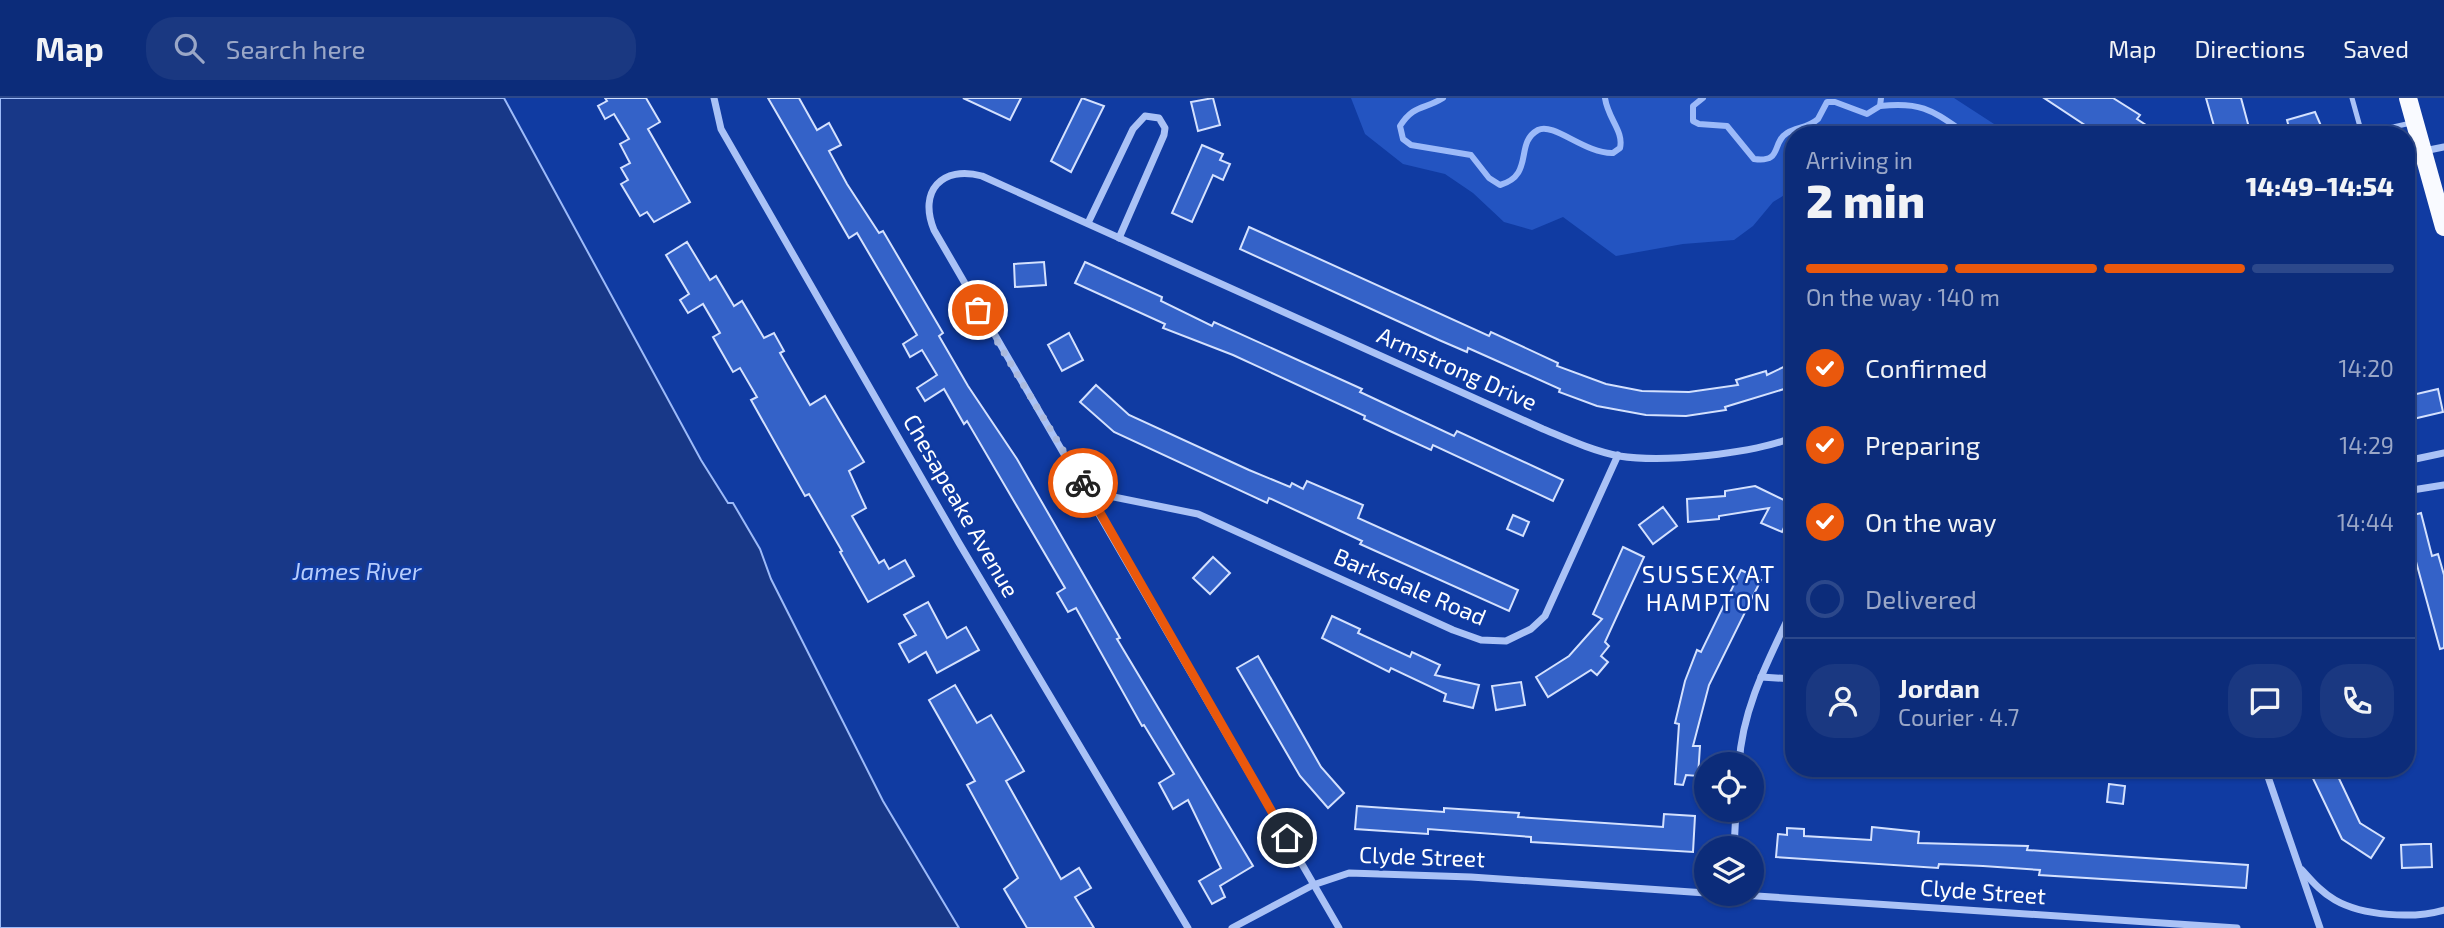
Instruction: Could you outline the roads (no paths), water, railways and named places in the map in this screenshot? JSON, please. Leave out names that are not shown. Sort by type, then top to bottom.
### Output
[{"type":"main road","points":[[2408,98],[2444,227]]},
{"type":"street","name":"Chesapeake Avenue","points":[[714,98],[721,129],[959,542],[1188,928]]},
{"type":"street","points":[[1088,223],[1133,128],[1145,116],[1159,118],[1165,128],[1164,135],[1119,238]]},
{"type":"street","points":[[2423,151],[2444,147]]},
{"type":"street","name":"Armstrong Drive","points":[[1089,492],[989,330],[934,230],[928,212],[930,191],[946,177],[960,173],[982,176],[1543,429],[1618,456],[1660,457],[1746,451],[1785,440]]},
{"type":"street","points":[[2415,459],[2444,453]]},
{"type":"street","name":"Barksdale Road","points":[[1089,492],[1198,514],[1453,630],[1492,642],[1519,637],[1545,616],[1618,456]]},
{"type":"street","points":[[2415,490],[2444,485]]},
{"type":"street","points":[[1089,492],[1339,928]]},
{"type":"street","points":[[1741,752],[1744,724],[1761,677],[1785,625]]},
{"type":"street","points":[[1761,677],[1785,678]]},
{"type":"street","points":[[2268,777],[2320,928]]},
{"type":"street","points":[[2298,865],[2320,890],[2347,905],[2417,914],[2444,910]]},
{"type":"street","name":"Clyde Street","points":[[1232,928],[1313,885],[1335,876],[1360,873],[1694,892]]},
{"type":"street","name":"Clyde Street","points":[[1764,896],[2237,928]]},
{"type":"lane","points":[[2352,98],[2360,126]]},
{"type":"lane","points":[[2397,126],[2415,122]]},
{"type":"water","name":"James River","points":[[0,98],[504,98],[701,460],[728,503],[733,503],[760,549],[771,579],[883,801],[959,928],[0,928]]},
{"type":"waterway","points":[[1443,98],[1415,111],[1405,119],[1400,126],[1403,139],[1411,145],[1471,155],[1489,178],[1500,185],[1517,174],[1527,143],[1538,130],[1553,130],[1602,152],[1613,153],[1620,148],[1620,136],[1605,98]]},
{"type":"waterway","points":[[1703,98],[1693,106],[1693,121],[1727,126],[1754,159],[1769,158],[1773,155],[1785,135]]},
{"type":"waterway","points":[[1805,126],[1818,119],[1827,102],[1835,102],[1867,114],[1880,106],[1881,98]]},
{"type":"waterway","points":[[1880,106],[1918,107],[1955,126]]},
{"type":"district","name":"SUSSEX AT HAMPTON","points":[[1709,589]]}]
